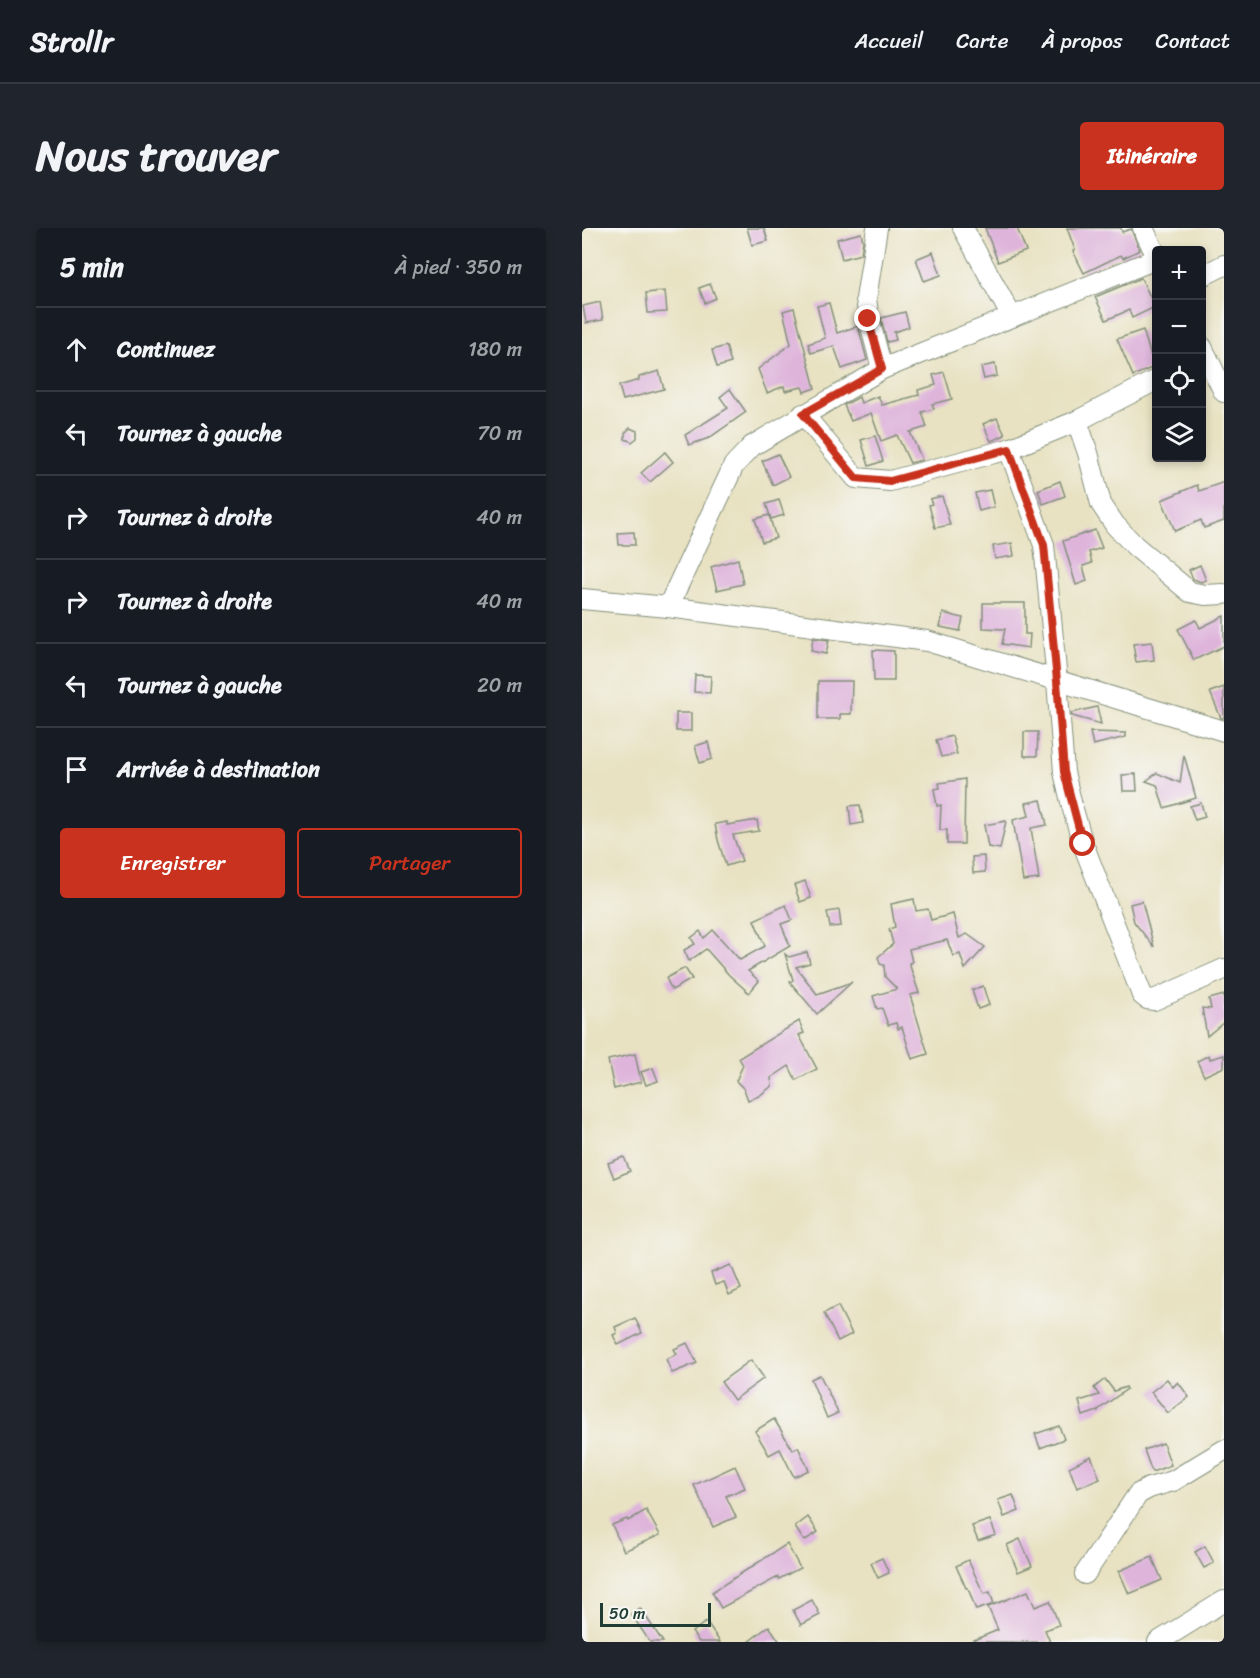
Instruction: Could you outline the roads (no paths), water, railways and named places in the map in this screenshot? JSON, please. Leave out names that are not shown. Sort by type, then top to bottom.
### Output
[{"type":"street","points":[[877,228],[866,299],[868,319],[882,369]]},
{"type":"street","points":[[963,228],[1011,317]]},
{"type":"street","points":[[1143,228],[1152,248]]},
{"type":"street","points":[[668,607],[734,465],[752,446],[882,369],[1152,259]]},
{"type":"street","points":[[1206,274],[1224,265]]},
{"type":"street","points":[[1204,354],[1224,392]]},
{"type":"street","points":[[803,414],[856,478],[890,481],[1009,449],[1077,421],[1152,382]]},
{"type":"street","points":[[1077,421],[1101,504],[1115,525],[1190,592],[1204,595],[1224,594]]},
{"type":"street","points":[[1009,449],[1044,545],[1064,772],[1072,806],[1083,844],[1142,995],[1154,1000],[1224,969]]},
{"type":"street","points":[[582,599],[668,607],[927,641],[1224,731]]},
{"type":"street","points":[[1085,1574],[1138,1494],[1173,1481],[1224,1450]]},
{"type":"street","points":[[1158,1642],[1224,1601]]}]
